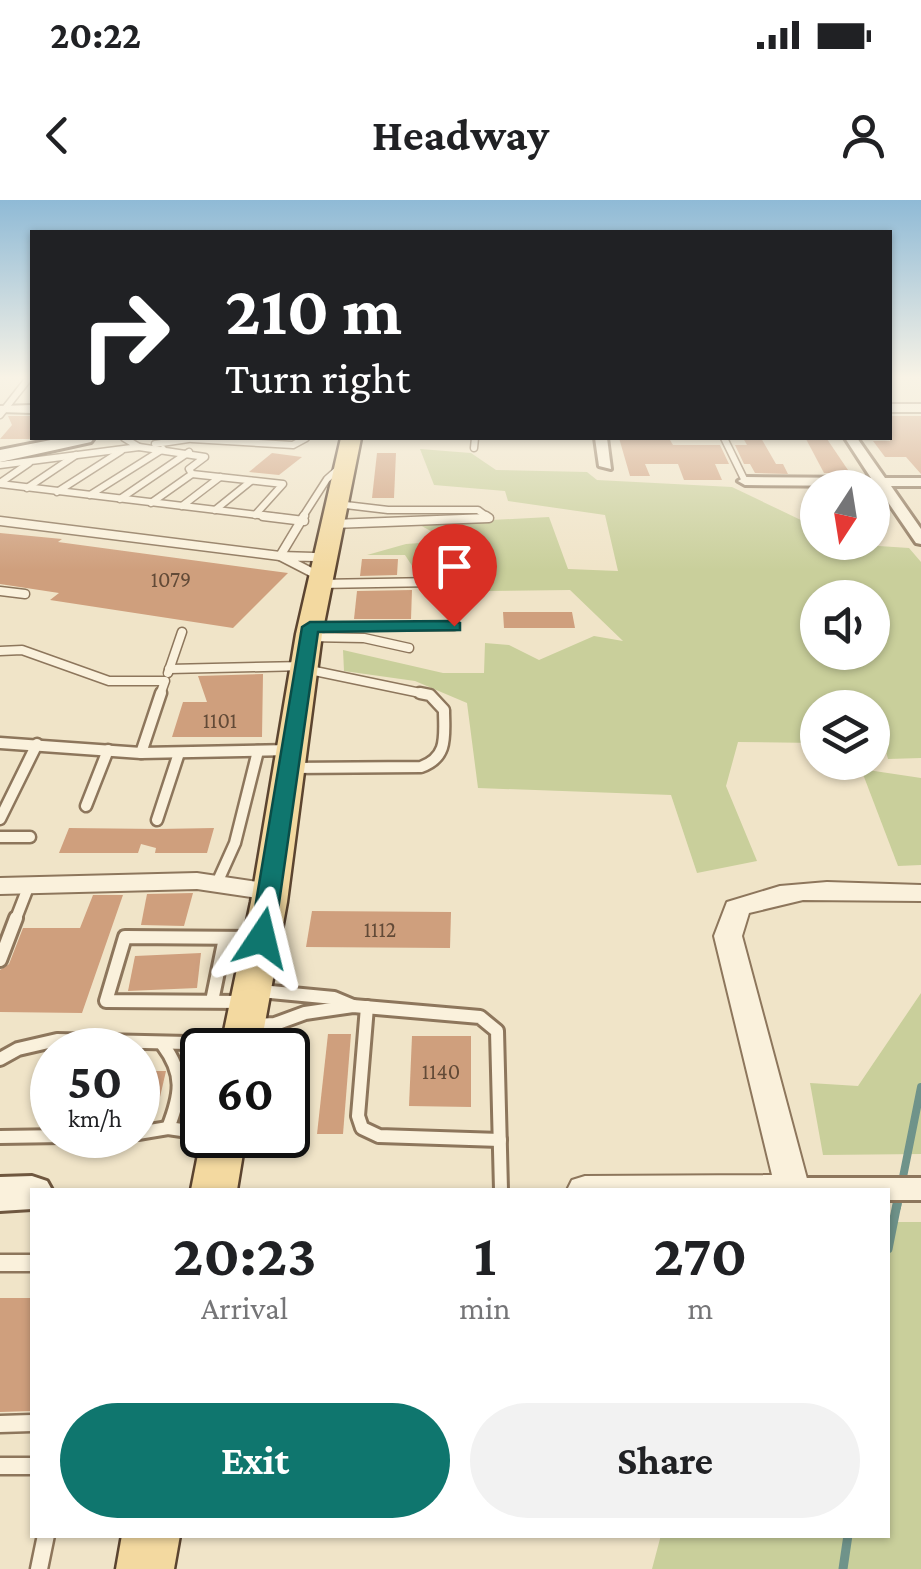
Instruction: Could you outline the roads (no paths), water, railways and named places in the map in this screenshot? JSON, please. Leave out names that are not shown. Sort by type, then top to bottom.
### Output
[{"type":"main road","points":[[246,1022],[271,892],[280,756],[350,442]]},
{"type":"main road","points":[[0,456],[83,445]]},
{"type":"main road","points":[[214,1188],[219,1158]]},
{"type":"main road","points":[[0,1194],[30,1194]]},
{"type":"main road","points":[[145,1569],[150,1538]]},
{"type":"street","points":[[602,442],[606,466]]},
{"type":"street","points":[[854,442],[873,470]]},
{"type":"street","points":[[745,482],[800,482]]},
{"type":"street","points":[[890,482],[921,482]]},
{"type":"street","points":[[890,495],[920,537]]},
{"type":"street","points":[[0,886],[217,883],[271,892]]},
{"type":"street","points":[[793,1188],[728,936],[736,908],[760,897],[788,893],[921,893]]},
{"type":"street","points":[[890,1189],[921,1189]]},
{"type":"lane","points":[[130,442],[138,447],[205,456],[190,469],[192,474]]},
{"type":"lane","points":[[0,465],[83,445],[126,448],[169,442]]},
{"type":"lane","points":[[248,442],[292,445],[298,442]]},
{"type":"lane","points":[[474,448],[475,442]]},
{"type":"lane","points":[[726,442],[745,482]]},
{"type":"lane","points":[[27,488],[83,445]]},
{"type":"lane","points":[[57,492],[126,448]]},
{"type":"lane","points":[[89,495],[162,449]]},
{"type":"lane","points":[[120,499],[190,452]]},
{"type":"lane","points":[[0,484],[35,459]]},
{"type":"lane","points":[[280,556],[304,521],[326,476],[346,462]]},
{"type":"lane","points":[[151,503],[192,474],[278,482],[284,486],[254,515]]},
{"type":"lane","points":[[182,506],[220,477]]},
{"type":"lane","points":[[215,510],[251,481]]},
{"type":"lane","points":[[0,484],[304,521]]},
{"type":"lane","points":[[478,510],[489,518],[335,514],[478,510]]},
{"type":"lane","points":[[0,522],[314,557],[321,578]]},
{"type":"lane","points":[[169,669],[454,626],[455,590],[434,582],[321,578],[280,556]]},
{"type":"lane","points":[[0,591],[25,594]]},
{"type":"lane","points":[[141,754],[182,632]]},
{"type":"lane","points":[[307,648],[364,638],[409,648]]},
{"type":"lane","points":[[0,743],[420,767],[436,763],[442,756],[444,710],[430,695],[307,648]]},
{"type":"lane","points":[[0,650],[22,650],[109,681],[166,682]]},
{"type":"lane","points":[[0,819],[37,744]]},
{"type":"lane","points":[[86,806],[108,750]]},
{"type":"lane","points":[[157,820],[179,752]]},
{"type":"lane","points":[[217,883],[280,756]]},
{"type":"lane","points":[[0,837],[30,837]]},
{"type":"lane","points":[[0,960],[30,885]]},
{"type":"lane","points":[[246,1022],[212,1002],[106,1002],[125,937],[262,938]]},
{"type":"lane","points":[[212,1002],[225,938]]},
{"type":"lane","points":[[246,1022],[275,990],[306,998],[334,998],[360,1007]]},
{"type":"lane","points":[[360,1007],[358,1116],[362,1128],[379,1136],[500,1140]]},
{"type":"lane","points":[[0,1059],[15,1048],[60,1039],[163,1046],[246,1022],[275,1024],[305,1013],[360,1007],[480,1017],[497,1031],[501,1188]]},
{"type":"lane","points":[[163,1046],[180,1065],[180,1086],[168,1128]]},
{"type":"lane","points":[[160,1129],[180,1130]]},
{"type":"lane","points":[[0,1136],[30,1136]]},
{"type":"lane","points":[[0,1263],[30,1262]]},
{"type":"lane","points":[[0,1424],[30,1423]]},
{"type":"lane","points":[[0,1466],[30,1466]]},
{"type":"lane","points":[[38,1569],[45,1538]]},
{"type":"waterway","points":[[897,1207],[921,1087]]},
{"type":"waterway","points":[[890,1239],[897,1204]]},
{"type":"waterway","points":[[843,1569],[848,1538]]}]
